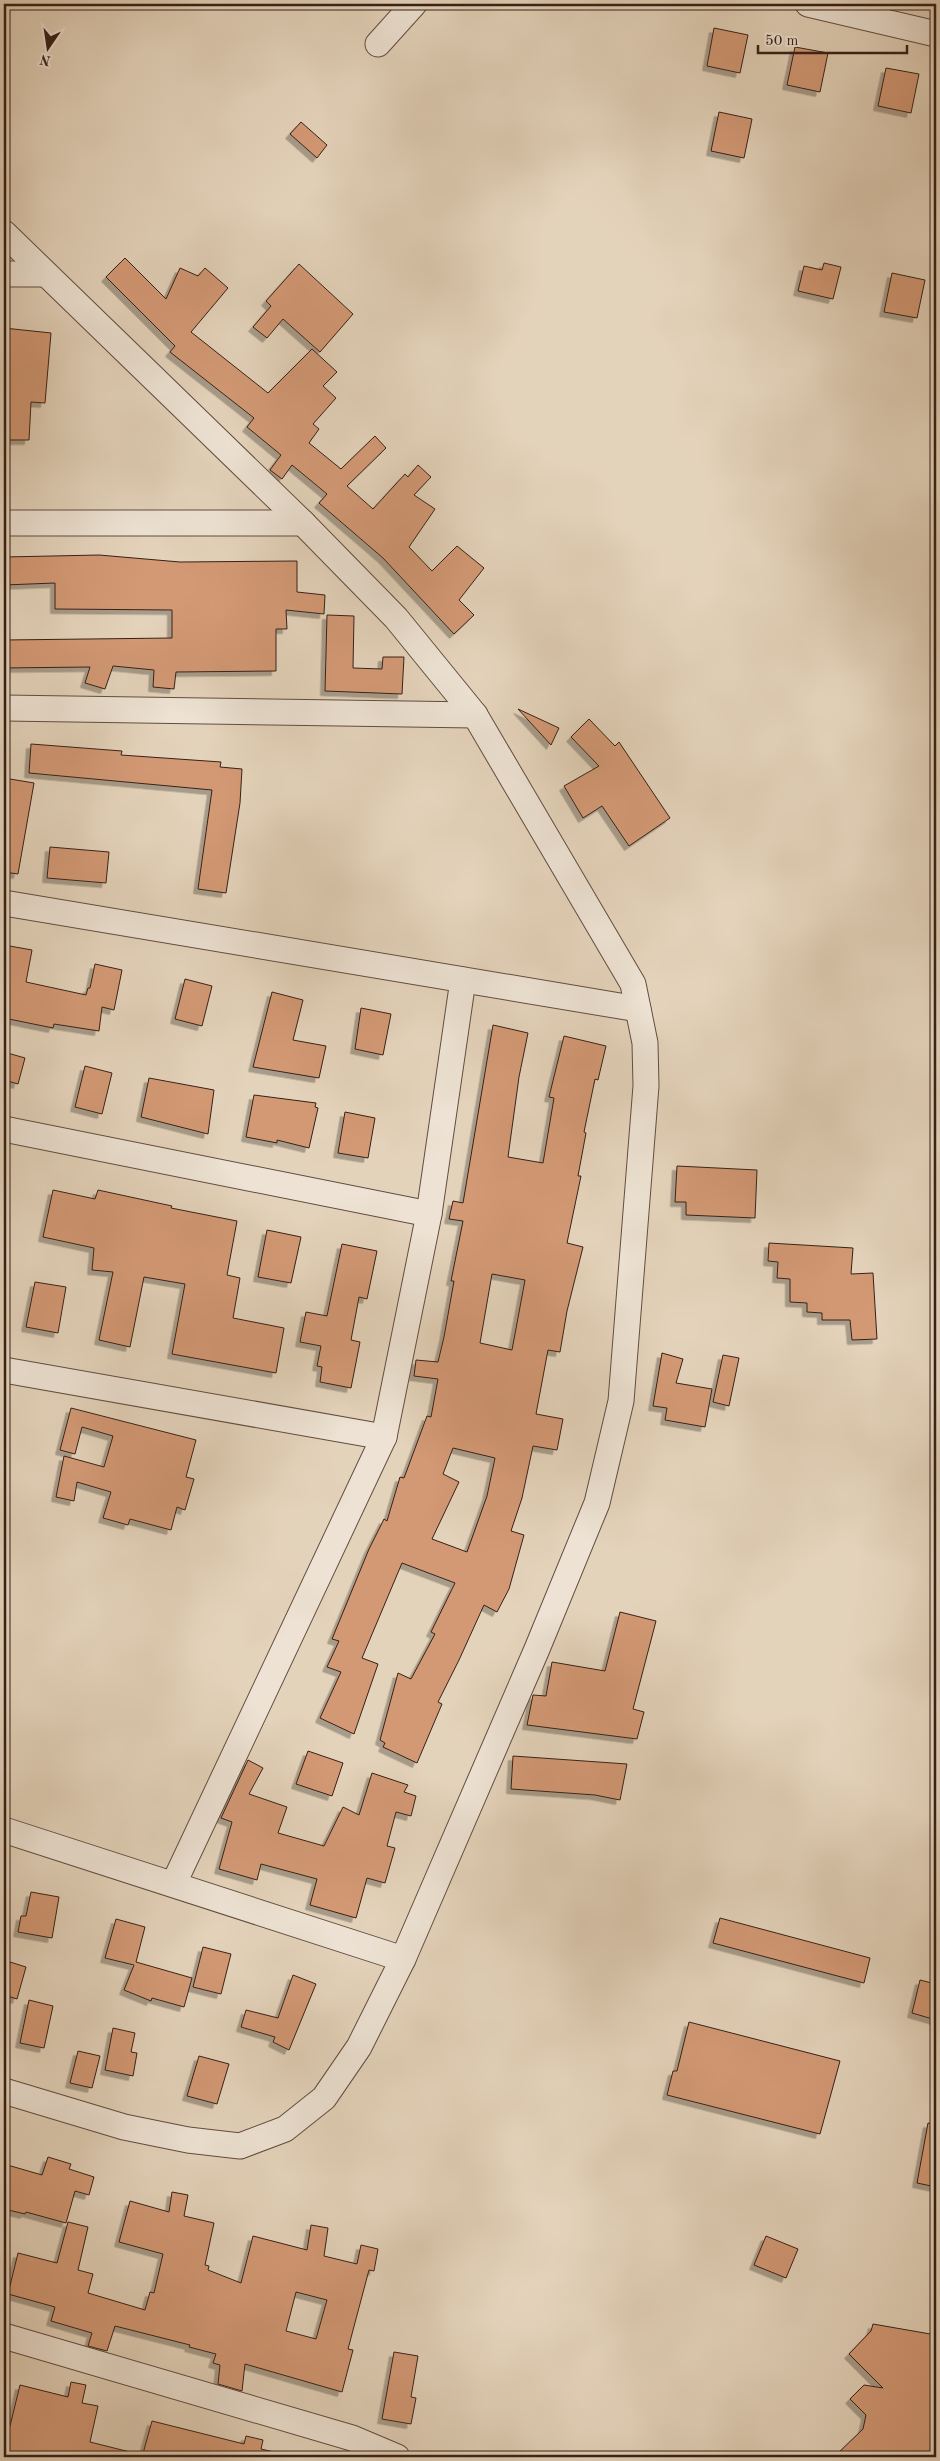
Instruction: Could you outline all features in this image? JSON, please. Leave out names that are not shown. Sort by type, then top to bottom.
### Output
[{"type":"street","points":[[378,44],[414,4]]},
{"type":"street","points":[[808,4],[936,34]]},
{"type":"street","points":[[4,233],[303,523],[396,618],[475,715],[632,984],[646,1042],[646,1086],[621,1401],[597,1503],[537,1648],[403,1959],[359,2047],[324,2098],[285,2129],[240,2146],[188,2140],[124,2127],[4,2091]]},
{"type":"street","points":[[4,274],[45,274]]},
{"type":"street","points":[[4,523],[303,523]]},
{"type":"street","points":[[4,708],[475,715]]},
{"type":"street","points":[[4,903],[638,1009]]},
{"type":"street","points":[[174,1883],[384,1437],[429,1214],[463,980]]},
{"type":"street","points":[[4,1129],[429,1214]]},
{"type":"street","points":[[4,1370],[384,1437]]},
{"type":"street","points":[[4,1830],[174,1883],[403,1959]]},
{"type":"street","points":[[4,2336],[352,2438],[397,2457]]},
{"type":"building","points":[[714,28],[748,35],[740,73],[707,66]]},
{"type":"building","points":[[795,47],[828,53],[820,92],[787,85]]},
{"type":"building","points":[[886,68],[919,74],[911,113],[878,106]]},
{"type":"building","points":[[719,112],[752,119],[744,158],[711,151]]},
{"type":"building","points":[[301,122],[327,145],[317,158],[290,134]]},
{"type":"building","points":[[125,258],[166,299],[180,268],[198,276],[205,268],[228,288],[191,332],[268,393],[312,349],[337,372],[323,386],[336,398],[313,424],[319,429],[309,443],[341,469],[375,436],[386,448],[347,486],[373,509],[405,474],[408,477],[418,465],[431,477],[414,495],[435,509],[409,547],[432,571],[457,546],[484,568],[459,600],[474,615],[454,634],[383,558],[319,503],[327,494],[292,465],[282,479],[270,470],[281,455],[247,427],[254,418],[170,352],[175,346],[106,277]]},
{"type":"building","points":[[824,263],[841,267],[833,299],[798,291],[804,266],[822,270]]},
{"type":"building","points":[[299,264],[353,314],[320,352],[283,319],[267,338],[253,327],[271,306],[266,301]]},
{"type":"building","points":[[892,273],[925,280],[917,318],[884,312]]},
{"type":"building","points":[[4,328],[51,333],[45,403],[31,402],[29,440],[4,440]]},
{"type":"building","points":[[99,555],[180,562],[297,561],[297,592],[325,595],[324,614],[286,610],[287,629],[276,629],[276,671],[176,672],[174,689],[153,687],[154,670],[113,666],[105,689],[85,683],[90,667],[4,668],[4,640],[172,638],[172,610],[55,609],[55,583],[4,585],[4,557]]},
{"type":"building","points":[[327,615],[354,616],[353,668],[382,669],[383,657],[404,657],[402,694],[325,691]]},
{"type":"building","points":[[518,709],[559,728],[551,745]]},
{"type":"building","points":[[589,719],[615,746],[619,742],[670,818],[629,846],[602,806],[583,818],[564,786],[599,766],[571,737]]},
{"type":"building","points":[[31,744],[122,751],[121,755],[221,762],[220,767],[242,769],[240,803],[226,893],[198,889],[212,790],[29,773]]},
{"type":"building","points":[[4,778],[34,783],[18,874],[4,872]]},
{"type":"building","points":[[50,847],[109,852],[106,883],[47,878]]},
{"type":"building","points":[[4,945],[32,950],[26,982],[86,995],[88,988],[90,988],[95,964],[122,970],[114,1010],[102,1007],[99,1031],[54,1024],[53,1028],[4,1018]]},
{"type":"building","points":[[185,979],[212,986],[202,1026],[175,1019]]},
{"type":"building","points":[[272,992],[303,1000],[293,1040],[326,1046],[319,1078],[253,1067]]},
{"type":"building","points":[[361,1008],[391,1014],[383,1055],[355,1049]]},
{"type":"building","points":[[493,1025],[528,1033],[519,1077],[508,1157],[543,1163],[554,1098],[549,1097],[564,1036],[606,1046],[598,1080],[595,1079],[584,1132],[586,1133],[578,1176],[581,1176],[567,1243],[583,1247],[567,1311],[560,1352],[548,1350],[536,1414],[563,1419],[557,1450],[533,1446],[522,1498],[511,1531],[524,1535],[509,1589],[497,1612],[484,1605],[438,1702],[442,1704],[417,1763],[383,1747],[385,1743],[380,1740],[398,1673],[411,1679],[435,1634],[431,1632],[455,1583],[402,1563],[362,1658],[378,1664],[354,1734],[320,1718],[341,1672],[327,1667],[339,1641],[332,1639],[369,1549],[384,1519],[387,1521],[400,1477],[404,1478],[427,1416],[431,1417],[438,1379],[414,1376],[416,1360],[438,1362],[454,1281],[451,1281],[463,1221],[449,1219],[453,1201],[463,1203]],"holes":[[[492,1274],[525,1280],[512,1350],[480,1343]],[[453,1448],[495,1458],[487,1496],[467,1552],[432,1539],[459,1482],[443,1474]]]},
{"type":"building","points":[[4,1052],[25,1058],[18,1084],[4,1080]]},
{"type":"building","points":[[85,1066],[112,1073],[102,1114],[75,1107]]},
{"type":"building","points":[[149,1078],[214,1090],[208,1134],[141,1117]]},
{"type":"building","points":[[254,1095],[316,1103],[315,1107],[318,1108],[309,1148],[277,1140],[277,1143],[246,1137]]},
{"type":"building","points":[[345,1112],[375,1118],[368,1158],[338,1153]]},
{"type":"building","points":[[677,1166],[757,1170],[755,1218],[686,1215],[686,1202],[675,1202]]},
{"type":"building","points":[[53,1190],[95,1199],[98,1190],[172,1206],[171,1208],[237,1221],[227,1275],[240,1278],[233,1318],[284,1328],[276,1373],[172,1354],[185,1284],[144,1277],[130,1347],[99,1340],[113,1272],[92,1270],[94,1248],[43,1237]]},
{"type":"building","points":[[267,1230],[301,1237],[291,1283],[258,1277]]},
{"type":"building","points":[[769,1243],[853,1248],[851,1274],[873,1273],[877,1339],[852,1340],[850,1320],[822,1320],[822,1313],[807,1312],[807,1303],[790,1302],[790,1279],[777,1278],[778,1262],[768,1261]]},
{"type":"building","points":[[342,1244],[377,1251],[367,1299],[359,1297],[351,1340],[360,1342],[351,1388],[320,1382],[322,1367],[317,1366],[321,1346],[300,1342],[306,1312],[327,1316]]},
{"type":"building","points":[[35,1282],[66,1287],[58,1333],[26,1327]]},
{"type":"building","points":[[662,1353],[683,1359],[676,1383],[712,1389],[705,1427],[665,1420],[667,1408],[653,1406]]},
{"type":"building","points":[[723,1355],[739,1358],[729,1406],[713,1402]]},
{"type":"building","points":[[71,1408],[196,1440],[186,1477],[194,1479],[185,1510],[177,1507],[171,1530],[130,1519],[128,1525],[103,1518],[111,1492],[77,1482],[74,1501],[56,1497],[64,1456],[104,1467],[113,1436],[82,1427],[75,1454],[60,1450]]},
{"type":"building","points":[[620,1612],[656,1621],[633,1709],[644,1712],[637,1739],[527,1725],[533,1695],[546,1696],[552,1662],[605,1671]]},
{"type":"building","points":[[308,1751],[343,1763],[332,1796],[296,1784]]},
{"type":"building","points":[[513,1756],[627,1764],[620,1800],[595,1795],[511,1789]]},
{"type":"building","points":[[248,1760],[263,1768],[249,1794],[287,1807],[278,1833],[324,1846],[343,1807],[359,1815],[372,1773],[408,1785],[404,1792],[416,1796],[411,1816],[396,1812],[387,1846],[395,1848],[385,1883],[367,1878],[356,1918],[310,1905],[317,1879],[261,1864],[257,1880],[219,1869],[232,1822],[221,1818]]},
{"type":"building","points":[[31,1892],[59,1897],[52,1938],[18,1932],[21,1916],[26,1916]]},
{"type":"building","points":[[720,1918],[870,1958],[864,1983],[713,1943]]},
{"type":"building","points":[[116,1919],[145,1927],[136,1962],[192,1978],[184,2007],[152,1998],[151,2001],[124,1990],[134,1965],[105,1958]]},
{"type":"building","points":[[203,1947],[231,1954],[221,1994],[193,1987]]},
{"type":"building","points":[[10,1962],[26,1967],[17,1999],[4,1995],[4,1986]]},
{"type":"building","points":[[293,1975],[316,1984],[289,2050],[273,2042],[275,2037],[241,2027],[246,2010],[278,2018]]},
{"type":"building","points":[[920,1980],[936,1984],[936,2020],[912,2013]]},
{"type":"building","points":[[29,2000],[53,2006],[44,2048],[20,2043]]},
{"type":"building","points":[[689,2022],[840,2061],[820,2134],[667,2095],[673,2071],[677,2071]]},
{"type":"building","points":[[113,2028],[135,2033],[131,2052],[137,2053],[133,2076],[105,2070]]},
{"type":"building","points":[[78,2051],[100,2056],[92,2088],[70,2083]]},
{"type":"building","points":[[199,2056],[229,2064],[217,2104],[187,2096]]},
{"type":"building","points":[[928,2123],[936,2124],[936,2187],[917,2183]]},
{"type":"building","points":[[48,2157],[71,2164],[69,2169],[94,2177],[89,2195],[75,2191],[66,2223],[26,2212],[25,2214],[4,2209],[4,2164],[42,2175]]},
{"type":"building","points":[[172,2192],[188,2195],[184,2216],[214,2223],[205,2265],[209,2266],[208,2270],[241,2283],[253,2236],[307,2250],[311,2225],[328,2228],[324,2256],[357,2264],[361,2245],[378,2249],[374,2271],[369,2270],[348,2349],[353,2350],[342,2392],[245,2364],[242,2391],[218,2384],[220,2365],[213,2363],[216,2354],[189,2347],[190,2345],[115,2326],[107,2351],[88,2346],[92,2333],[51,2321],[55,2307],[8,2294],[18,2253],[57,2263],[68,2222],[88,2227],[78,2270],[93,2274],[88,2293],[145,2310],[150,2292],[154,2293],[163,2254],[119,2242],[130,2201],[169,2212]],"holes":[[[296,2292],[327,2300],[316,2339],[286,2331]]]},
{"type":"building","points":[[766,2236],[798,2249],[786,2278],[754,2265]]},
{"type":"building","points":[[873,2324],[936,2335],[936,2457],[834,2457],[863,2429],[866,2415],[850,2399],[864,2385],[883,2388],[849,2354],[871,2331]]},
{"type":"building","points":[[394,2352],[418,2356],[411,2397],[416,2398],[411,2424],[382,2419]]},
{"type":"building","points":[[71,2382],[86,2385],[82,2403],[98,2406],[90,2442],[130,2452],[129,2457],[23,2457],[4,2452],[4,2424],[10,2426],[20,2385],[68,2397]]},
{"type":"building","points":[[152,2421],[244,2444],[246,2436],[263,2440],[261,2449],[274,2452],[273,2457],[142,2457]]}]
